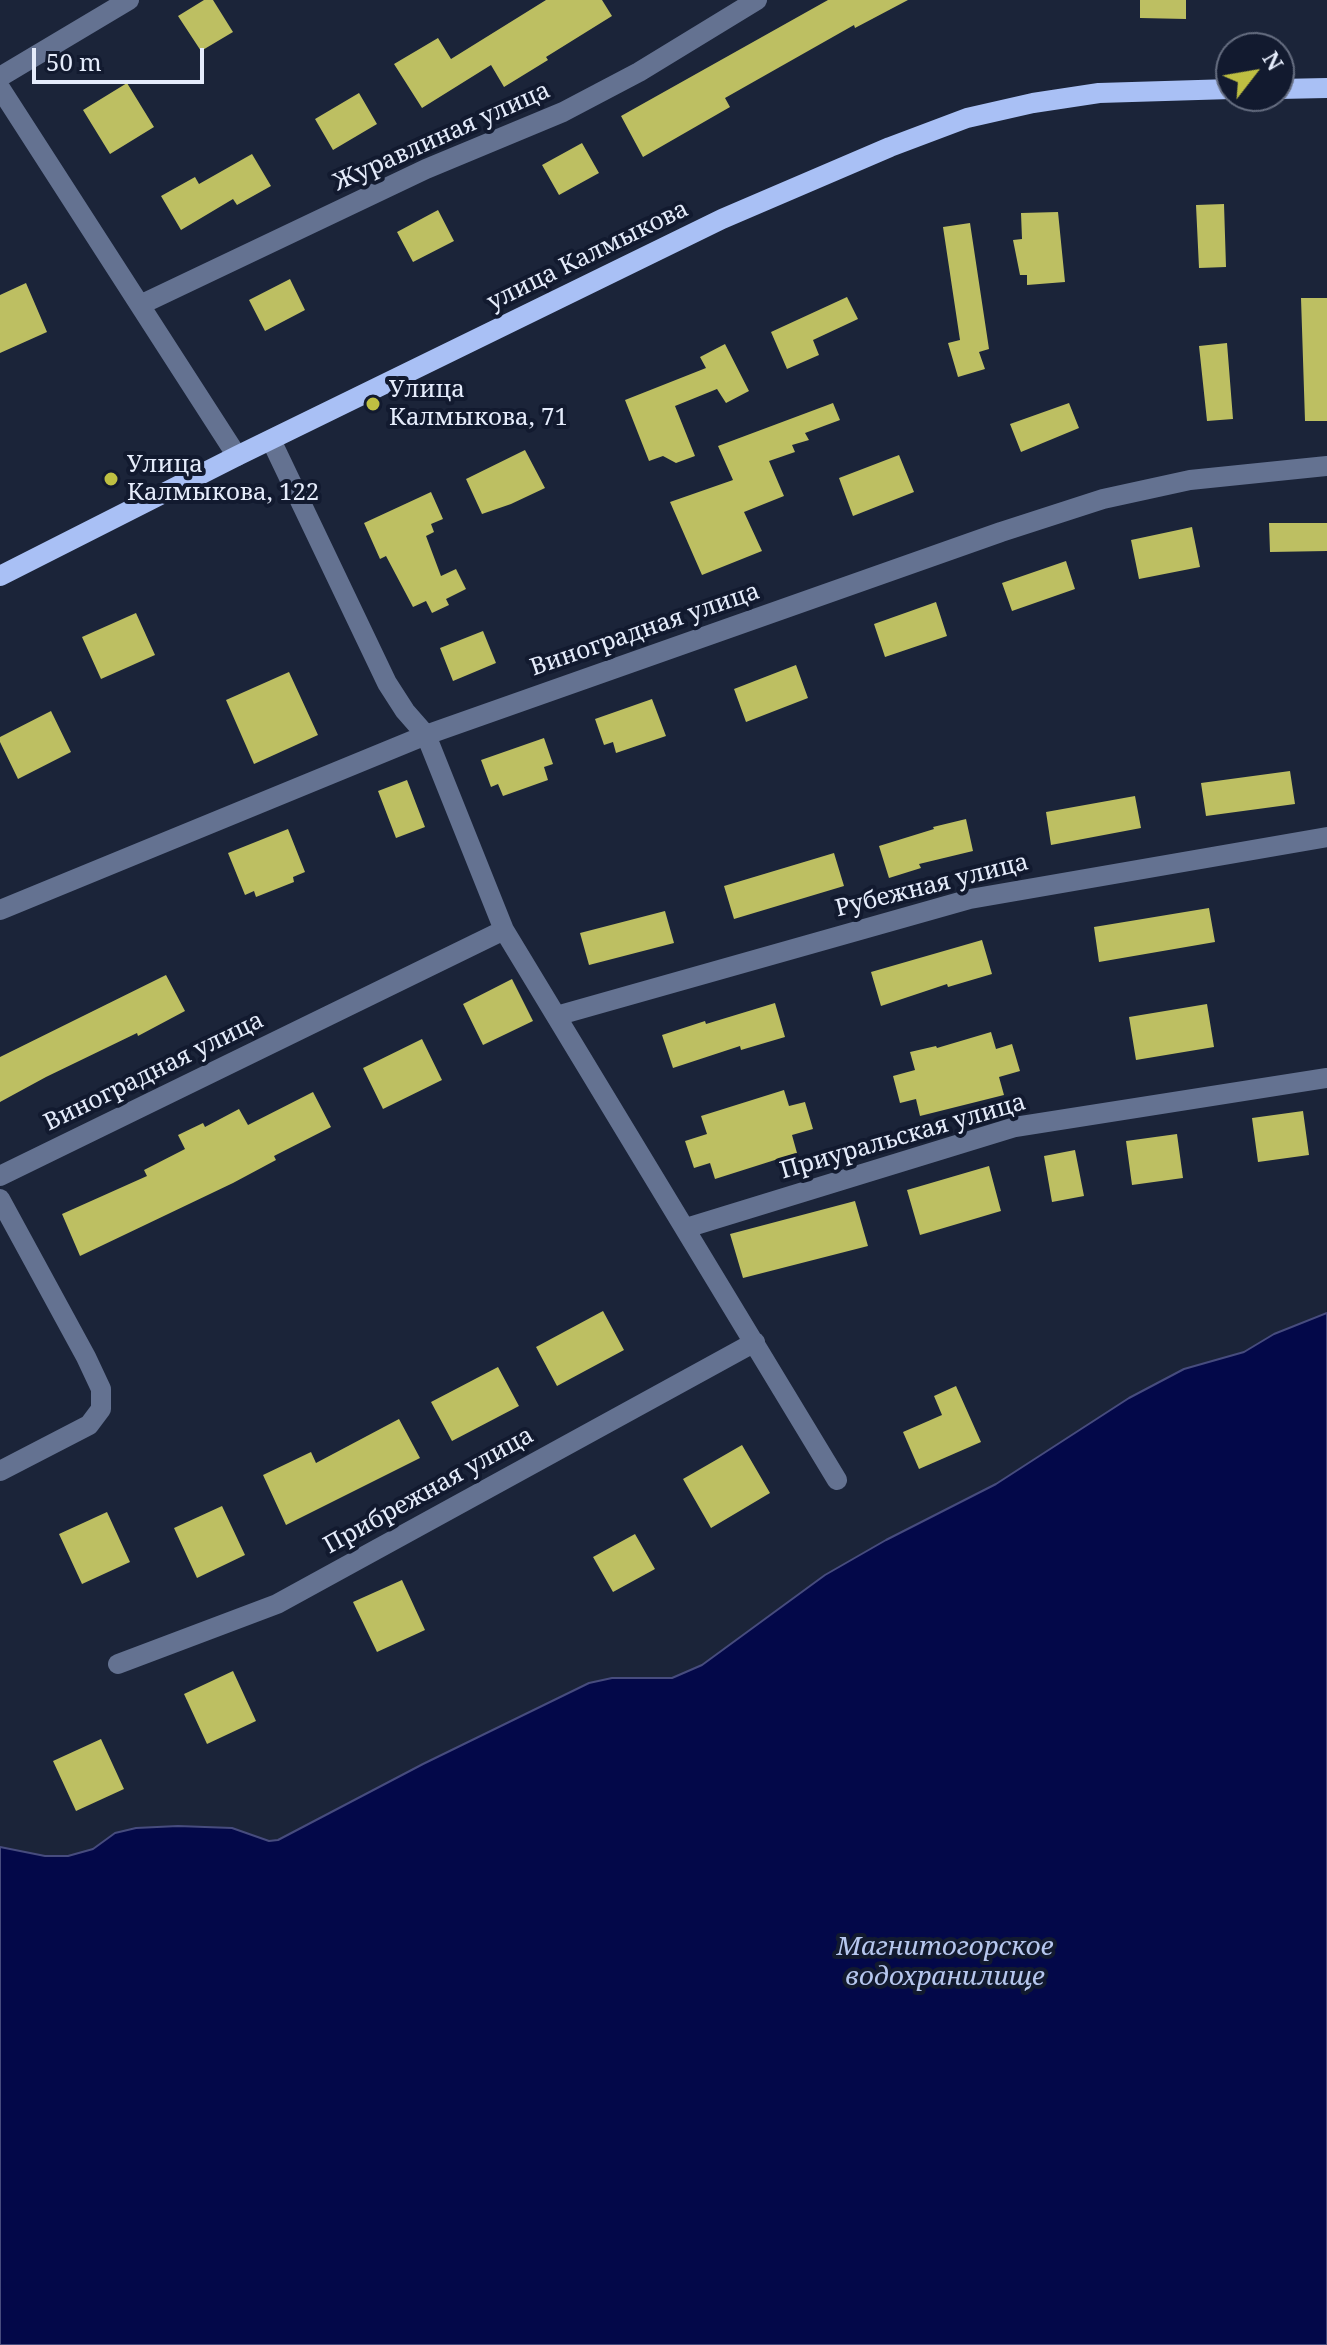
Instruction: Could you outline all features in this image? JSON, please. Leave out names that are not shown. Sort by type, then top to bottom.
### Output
[{"type":"main road","points":[[1295,89],[1327,88]]},
{"type":"main road","name":"улица Калмыкова","points":[[0,576],[237,456],[722,219],[890,147],[967,118],[1033,103],[1099,93],[1215,89]]},
{"type":"street","points":[[0,77],[129,0]]},
{"type":"street","name":"Журавлиная улица","points":[[140,305],[426,169],[563,112],[639,72],[757,0]]},
{"type":"street","points":[[0,88],[237,456]]},
{"type":"street","points":[[271,440],[387,683],[405,711],[426,735],[504,930],[837,1480]]},
{"type":"street","name":"Виноградная улица","points":[[0,910],[426,735],[1001,532],[1103,499],[1190,480],[1327,466]]},
{"type":"street","name":"Рубежная улица","points":[[556,1016],[970,899],[1327,837]]},
{"type":"street","name":"Виноградная улица","points":[[0,1176],[504,930]]},
{"type":"street","name":"Приуральская улица","points":[[686,1228],[1015,1127],[1327,1078]]},
{"type":"street","points":[[0,1199],[101,1389],[101,1409],[89,1425],[0,1471]]},
{"type":"street","name":"Прибрежная улица","points":[[118,1664],[277,1604],[755,1342]]},
{"type":"water","name":"Магнитогорское водохранилище","points":[[1327,1313],[1327,2345],[0,2345],[0,1847],[45,1856],[68,1856],[93,1849],[115,1833],[136,1828],[178,1826],[232,1828],[269,1841],[278,1840],[423,1764],[589,1683],[612,1678],[672,1678],[702,1665],[825,1575],[996,1484],[1129,1398],[1184,1369],[1244,1352],[1274,1334]]},
{"type":"building","points":[[204,0],[213,0],[233,32],[201,51],[178,16]]},
{"type":"building","points":[[546,0],[602,0],[612,16],[504,87],[491,65],[422,108],[394,64],[438,38],[451,59]]},
{"type":"building","points":[[828,0],[908,0],[855,28],[854,25],[725,98],[730,107],[643,157],[621,116]]},
{"type":"building","points":[[1140,0],[1186,0],[1186,19],[1140,18]]},
{"type":"building","points":[[127,83],[154,127],[110,154],[83,110]]},
{"type":"building","points":[[359,93],[377,124],[333,150],[315,119]]},
{"type":"building","points":[[582,143],[599,173],[559,195],[542,165]]},
{"type":"building","points":[[252,154],[271,186],[237,205],[233,199],[181,230],[161,196],[195,177],[199,184]]},
{"type":"building","points":[[1224,204],[1226,267],[1199,268],[1196,205]]},
{"type":"building","points":[[438,210],[454,241],[413,262],[397,232]]},
{"type":"building","points":[[1058,212],[1065,282],[1027,285],[1027,275],[1020,275],[1013,240],[1022,239],[1021,213]]},
{"type":"building","points":[[970,223],[989,349],[979,352],[985,369],[958,377],[948,343],[960,340],[943,227]]},
{"type":"building","points":[[290,279],[305,310],[265,331],[249,300]]},
{"type":"building","points":[[26,283],[47,332],[0,353],[0,295]]},
{"type":"building","points":[[847,297],[858,319],[813,340],[819,355],[787,369],[771,332]]},
{"type":"building","points":[[1301,298],[1327,298],[1327,421],[1305,421]]},
{"type":"building","points":[[1227,343],[1233,419],[1207,421],[1199,346]]},
{"type":"building","points":[[725,344],[749,391],[726,403],[717,389],[675,406],[695,456],[676,463],[663,456],[649,461],[625,400],[706,368],[700,357]]},
{"type":"building","points":[[833,403],[840,420],[805,433],[809,440],[792,445],[795,452],[769,461],[784,496],[744,512],[762,551],[702,575],[670,502],[733,480],[718,446]]},
{"type":"building","points":[[1069,403],[1079,428],[1021,452],[1010,424]]},
{"type":"building","points":[[525,450],[545,488],[482,514],[466,479]]},
{"type":"building","points":[[899,455],[914,492],[853,516],[839,478]]},
{"type":"building","points":[[431,492],[443,519],[431,524],[434,532],[426,536],[441,576],[456,569],[466,589],[446,599],[449,605],[432,613],[426,601],[413,607],[386,556],[380,559],[364,523]]},
{"type":"building","points":[[1269,523],[1327,523],[1327,551],[1270,552]]},
{"type":"building","points":[[1192,527],[1200,567],[1139,579],[1131,540]]},
{"type":"building","points":[[1066,561],[1075,589],[1012,611],[1002,583]]},
{"type":"building","points":[[936,602],[947,636],[885,657],[874,624]]},
{"type":"building","points":[[136,613],[155,655],[101,679],[82,637]]},
{"type":"building","points":[[483,631],[496,663],[453,681],[440,648]]},
{"type":"building","points":[[796,665],[808,698],[746,722],[734,689]]},
{"type":"building","points":[[289,672],[318,735],[254,764],[226,700]]},
{"type":"building","points":[[652,699],[666,736],[616,753],[613,742],[604,745],[595,719]]},
{"type":"building","points":[[51,711],[71,752],[18,779],[0,737]]},
{"type":"building","points":[[544,738],[553,764],[544,767],[548,780],[503,796],[498,784],[491,787],[481,760]]},
{"type":"building","points":[[1290,771],[1295,804],[1206,816],[1201,783]]},
{"type":"building","points":[[407,780],[425,827],[396,838],[378,791]]},
{"type":"building","points":[[1135,796],[1141,828],[1051,845],[1046,812]]},
{"type":"building","points":[[966,819],[973,851],[919,864],[921,868],[889,878],[879,846]]},
{"type":"building","points":[[288,829],[305,872],[293,877],[294,882],[256,897],[254,891],[245,895],[228,853]]},
{"type":"building","points":[[834,853],[844,886],[734,919],[724,886]]},
{"type":"building","points":[[1209,908],[1215,942],[1099,962],[1094,927]]},
{"type":"building","points":[[665,911],[674,943],[589,965],[580,933]]},
{"type":"building","points":[[982,940],[992,974],[948,987],[947,984],[881,1006],[871,972]]},
{"type":"building","points":[[166,975],[185,1011],[0,1102],[0,1057]]},
{"type":"building","points":[[512,979],[533,1021],[483,1045],[463,1004]]},
{"type":"building","points":[[775,1003],[785,1037],[741,1050],[740,1046],[673,1068],[662,1035]]},
{"type":"building","points":[[1207,1004],[1214,1047],[1136,1060],[1129,1017]]},
{"type":"building","points":[[991,1032],[996,1049],[1012,1044],[1020,1071],[999,1077],[1004,1095],[920,1116],[916,1099],[900,1103],[893,1076],[915,1070],[910,1052],[937,1048]]},
{"type":"building","points":[[422,1039],[442,1080],[383,1109],[363,1068]]},
{"type":"building","points":[[784,1090],[789,1106],[805,1102],[813,1129],[792,1135],[797,1153],[715,1179],[710,1163],[694,1168],[685,1141],[707,1134],[701,1116]]},
{"type":"building","points":[[313,1092],[331,1127],[274,1156],[276,1160],[233,1183],[80,1256],[62,1214],[147,1176],[144,1170],[185,1149],[178,1135],[203,1123],[205,1127],[239,1109],[248,1125]]},
{"type":"building","points":[[1303,1111],[1309,1155],[1258,1162],[1252,1118]]},
{"type":"building","points":[[1177,1134],[1183,1178],[1132,1185],[1126,1141]]},
{"type":"building","points":[[1075,1150],[1084,1196],[1052,1202],[1044,1156]]},
{"type":"building","points":[[989,1166],[1001,1211],[920,1235],[907,1190]]},
{"type":"building","points":[[855,1201],[868,1246],[743,1278],[730,1234]]},
{"type":"building","points":[[603,1311],[624,1350],[557,1386],[536,1347]]},
{"type":"building","points":[[498,1367],[519,1406],[452,1441],[431,1402]]},
{"type":"building","points":[[956,1386],[981,1442],[919,1469],[903,1432],[942,1415],[934,1396]]},
{"type":"building","points":[[399,1419],[420,1458],[286,1525],[263,1475],[311,1452],[316,1463]]},
{"type":"building","points":[[742,1445],[770,1493],[711,1528],[683,1479]]},
{"type":"building","points":[[222,1506],[245,1555],[197,1578],[174,1528]]},
{"type":"building","points":[[107,1512],[130,1562],[82,1584],[59,1534]]},
{"type":"building","points":[[635,1534],[655,1569],[613,1592],[593,1557]]},
{"type":"building","points":[[402,1580],[425,1630],[377,1652],[353,1602]]},
{"type":"building","points":[[233,1671],[256,1721],[207,1744],[184,1694]]},
{"type":"building","points":[[101,1739],[124,1789],[76,1811],[53,1761]]},
{"type":"place","name":"Улица Калмыкова, 71","points":[[373,404]]},
{"type":"place","name":"Улица Калмыкова, 122","points":[[111,479]]}]
